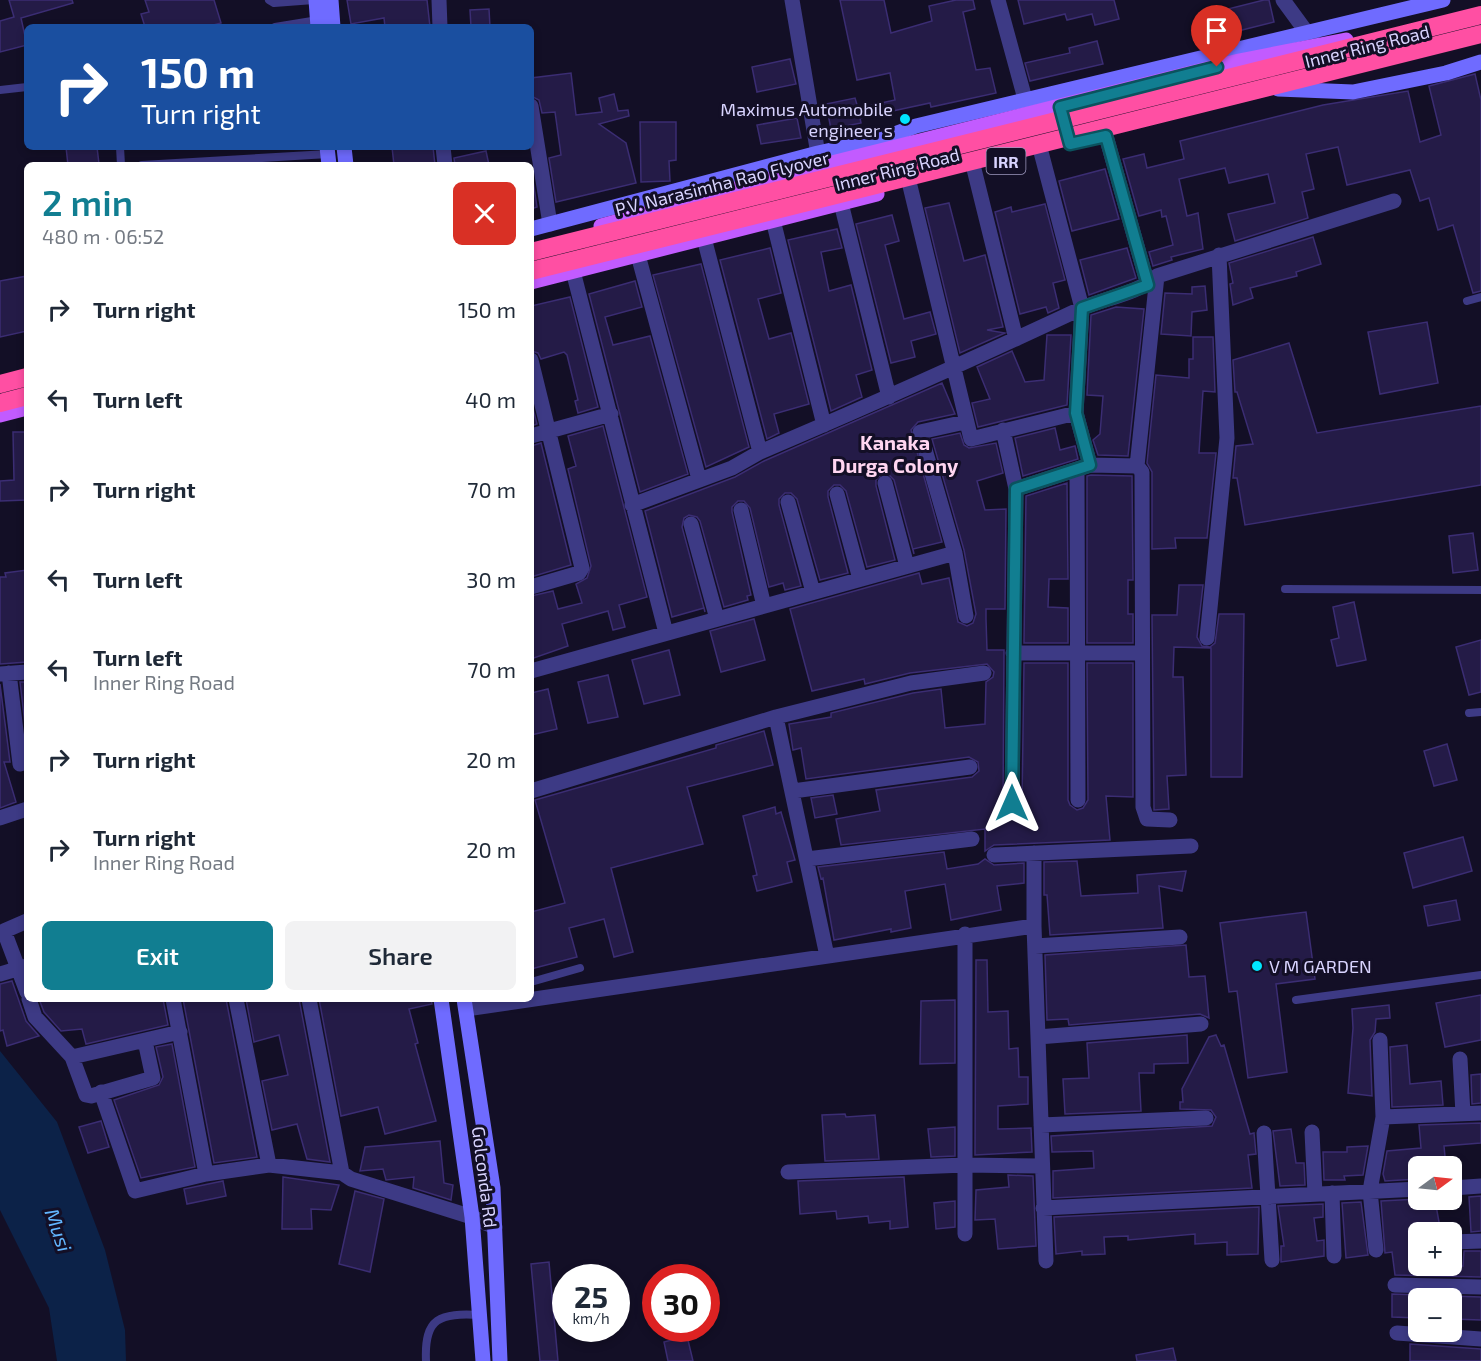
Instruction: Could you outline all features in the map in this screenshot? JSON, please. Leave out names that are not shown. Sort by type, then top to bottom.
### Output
[{"type":"highway","name":"P.V. Narasimha Rao Flyover","points":[[534,251],[1395,36],[1481,12]]},
{"type":"highway","points":[[534,270],[1400,54],[1481,36]]},
{"type":"highway","points":[[0,384],[24,378]]},
{"type":"highway","points":[[0,403],[24,397]]},
{"type":"main road","name":"Inner Ring Road","points":[[534,242],[819,159],[1027,108],[1060,107],[1239,61],[1481,12]]},
{"type":"main road","name":"Inner Ring Road","points":[[534,281],[1106,136],[1481,36]]},
{"type":"main road","points":[[1060,107],[1070,144]]},
{"type":"main road","points":[[0,376],[24,370]]},
{"type":"main road","points":[[0,415],[24,409]]},
{"type":"street","points":[[315,0],[318,23]]},
{"type":"street","points":[[331,0],[333,24]]},
{"type":"street","points":[[439,0],[440,24]]},
{"type":"street","points":[[534,228],[819,159],[792,0]]},
{"type":"street","points":[[998,0],[1027,108],[1425,2],[1443,0]]},
{"type":"street","points":[[1283,0],[1316,46]]},
{"type":"street","points":[[1278,89],[1353,92],[1481,62]]},
{"type":"street","points":[[534,125],[550,224]]},
{"type":"street","points":[[1106,136],[1152,281],[1137,466],[1142,472],[1143,807],[1147,819],[1170,820]]},
{"type":"street","points":[[1041,152],[1082,308],[1076,413],[1083,468],[1076,652],[1078,800]]},
{"type":"street","points":[[974,169],[1016,339]]},
{"type":"street","points":[[910,186],[965,422],[971,439],[1076,413]]},
{"type":"street","points":[[632,505],[732,468],[760,452],[953,369],[1082,308],[1219,255],[1394,201]]},
{"type":"street","points":[[841,203],[889,396]]},
{"type":"street","points":[[773,220],[824,425]]},
{"type":"street","points":[[704,238],[760,452]]},
{"type":"street","points":[[638,255],[699,479]]},
{"type":"street","points":[[1207,638],[1227,438],[1219,255]]},
{"type":"street","points":[[573,271],[666,633]]},
{"type":"street","points":[[534,371],[582,568],[579,573],[534,586]]},
{"type":"street","points":[[534,435],[611,414]]},
{"type":"street","points":[[965,422],[920,432],[955,553],[966,616]]},
{"type":"street","points":[[1003,430],[1016,489],[1012,803]]},
{"type":"street","points":[[1016,489],[1083,468],[1137,466]]},
{"type":"street","points":[[885,483],[907,566]]},
{"type":"street","points":[[837,494],[860,579]]},
{"type":"street","points":[[788,502],[813,592]]},
{"type":"street","points":[[741,510],[764,606]]},
{"type":"street","points":[[691,524],[717,619]]},
{"type":"street","points":[[534,670],[955,553]]},
{"type":"street","points":[[1013,653],[1141,653]]},
{"type":"street","points":[[20,764],[5,674],[24,672]]},
{"type":"street","points":[[534,790],[776,717],[911,683],[984,674]]},
{"type":"street","points":[[776,717],[827,956]]},
{"type":"street","points":[[793,791],[970,767]]},
{"type":"street","points":[[0,818],[24,810]]},
{"type":"street","points":[[807,859],[972,839]]},
{"type":"street","points":[[994,855],[1191,846]]},
{"type":"street","points":[[1034,853],[1042,1208],[1046,1261]]},
{"type":"street","points":[[0,974],[23,967],[4,930],[24,922]]},
{"type":"street","points":[[534,995],[1034,926]]},
{"type":"street","points":[[965,934],[965,1234]]},
{"type":"street","points":[[1035,946],[1180,937]]},
{"type":"street","points":[[31,1002],[35,1017],[72,1057],[86,1095],[153,1078],[145,1041]]},
{"type":"street","points":[[174,1002],[195,1126],[206,1174]]},
{"type":"street","points":[[237,1002],[269,1165]]},
{"type":"street","points":[[310,1002],[342,1173]]},
{"type":"street","name":"Golconda Rd","points":[[441,1002],[472,1217],[483,1361]]},
{"type":"street","points":[[465,1004],[480,1002]]},
{"type":"street","name":"Golconda Rd","points":[[465,1004],[493,1188],[500,1361]]},
{"type":"street","points":[[1038,1036],[1201,1024]]},
{"type":"street","points":[[72,1057],[180,1032]]},
{"type":"street","points":[[1376,1250],[1370,1191],[1383,1117],[1380,1040]]},
{"type":"street","points":[[1460,1059],[1463,1114]]},
{"type":"street","points":[[101,1092],[135,1191],[206,1174],[269,1165],[342,1173],[351,1179],[472,1217],[495,1227]]},
{"type":"street","points":[[1383,1117],[1481,1113]]},
{"type":"street","points":[[1041,1125],[1206,1118]]},
{"type":"street","points":[[1312,1132],[1315,1194]]},
{"type":"street","points":[[1264,1133],[1266,1196],[1272,1260]]},
{"type":"street","points":[[788,1172],[965,1165],[1042,1166]]},
{"type":"street","points":[[1462,1187],[1481,1186]]},
{"type":"street","points":[[1042,1208],[1408,1189]]},
{"type":"street","points":[[1332,1193],[1334,1256]]},
{"type":"street","points":[[1462,1242],[1481,1241]]},
{"type":"street","points":[[1395,1285],[1481,1287]]},
{"type":"street","points":[[1397,1333],[1481,1339]]},
{"type":"lane","points":[[269,0],[274,3],[315,0]]},
{"type":"lane","points":[[0,90],[24,87]]},
{"type":"lane","points":[[198,162],[328,155]]},
{"type":"lane","points":[[1467,301],[1481,297]]},
{"type":"lane","points":[[1285,589],[1481,590]]},
{"type":"lane","points":[[1469,713],[1481,712]]},
{"type":"lane","points":[[534,981],[580,968]]},
{"type":"lane","points":[[1296,1000],[1481,975]]},
{"type":"lane","points":[[426,1361],[426,1335],[437,1321],[458,1314],[480,1315]]},
{"type":"water","name":"Musi","points":[[0,1051],[57,1122],[105,1250],[125,1330],[126,1361],[57,1361],[49,1308],[0,1210]]},
{"type":"building","points":[[9,0],[72,0],[73,3],[21,18],[24,46],[0,52],[0,21],[14,17]]},
{"type":"building","points":[[145,0],[214,0],[221,23],[144,24],[141,14],[149,12]]},
{"type":"building","points":[[347,0],[427,0],[430,24],[385,24],[384,18],[351,24]]},
{"type":"building","points":[[840,0],[884,0],[891,33],[932,21],[929,6],[956,0],[973,0],[975,9],[963,12],[976,70],[990,68],[996,93],[931,107],[930,103],[860,118],[861,123],[831,129],[826,104],[855,98],[858,108],[895,100],[890,73],[857,80]]},
{"type":"building","points":[[1018,0],[1114,0],[1119,19],[1095,25],[1092,14],[1067,20],[1065,14],[1024,24]]},
{"type":"building","points":[[1269,0],[1274,22],[1230,33],[1224,10]]},
{"type":"building","points":[[489,9],[490,24],[471,24],[470,10]]},
{"type":"building","points":[[1097,41],[1103,64],[1030,81],[1025,63],[1070,53],[1069,48]]},
{"type":"building","points":[[790,59],[796,84],[757,92],[752,67]]},
{"type":"building","points":[[571,73],[576,115],[602,112],[599,98],[614,94],[618,111],[628,110],[629,116],[599,124],[626,143],[636,183],[556,202],[549,158],[561,155],[555,112],[542,113],[539,100],[534,98],[534,78]]},
{"type":"building","points":[[1475,74],[1481,100],[1481,291],[1473,293],[1453,225],[1438,230],[1429,198],[1420,201],[1410,170],[1347,185],[1338,147],[1306,154],[1314,189],[1302,192],[1308,218],[1235,241],[1228,214],[1275,203],[1268,174],[1229,183],[1225,168],[1179,179],[1187,216],[1198,213],[1203,249],[1171,257],[1172,260],[1153,266],[1149,252],[1173,245],[1166,216],[1162,217],[1161,210],[1139,216],[1123,159],[1144,154],[1147,168],[1184,159],[1180,141],[1323,105],[1408,91],[1420,142],[1441,135],[1429,86]]},
{"type":"building","points":[[797,118],[801,138],[761,144],[757,125]]},
{"type":"building","points":[[640,122],[676,122],[676,160],[669,161],[670,181],[641,182]]},
{"type":"building","points":[[66,150],[97,150],[99,162],[68,162]]},
{"type":"building","points":[[392,150],[433,150],[435,162],[394,162]]},
{"type":"building","points":[[486,151],[488,162],[455,162],[454,158]]},
{"type":"building","points":[[1105,169],[1119,219],[1072,231],[1059,181]]},
{"type":"building","points":[[534,187],[537,207],[534,208]]},
{"type":"building","points":[[949,203],[964,261],[985,255],[1003,327],[987,330],[1005,333],[960,353],[925,208]]},
{"type":"building","points":[[1045,204],[1065,280],[1053,283],[1059,308],[1048,313],[1046,307],[1020,314],[995,212],[1011,207],[1012,212]]},
{"type":"building","points":[[892,215],[899,241],[885,245],[904,319],[930,312],[936,334],[911,341],[915,357],[891,363],[856,224]]},
{"type":"building","points":[[837,229],[842,248],[821,252],[829,291],[851,285],[872,370],[856,375],[862,397],[831,411],[788,240]]},
{"type":"building","points":[[1313,237],[1321,264],[1296,272],[1297,276],[1250,288],[1253,298],[1233,305],[1230,284],[1233,283],[1229,263]]},
{"type":"building","points":[[770,248],[781,293],[758,299],[769,339],[791,333],[809,404],[774,414],[779,433],[767,439],[720,260]]},
{"type":"building","points":[[1127,248],[1136,278],[1089,295],[1080,260]]},
{"type":"building","points":[[701,264],[749,447],[706,467],[653,275]]},
{"type":"building","points":[[24,277],[24,332],[0,337],[0,281]]},
{"type":"building","points":[[635,281],[642,307],[605,317],[613,345],[650,336],[688,474],[640,492],[589,294]]},
{"type":"building","points":[[1205,286],[1207,310],[1192,312],[1191,336],[1161,334],[1165,293],[1192,294],[1192,287]]},
{"type":"building","points":[[570,297],[598,407],[578,413],[575,401],[578,400],[567,355],[564,352],[541,359],[538,353],[534,352],[534,305]]},
{"type":"building","points":[[1116,307],[1144,309],[1128,456],[1098,455],[1093,440],[1100,434],[1103,396],[1087,395],[1091,315]]},
{"type":"building","points":[[1427,322],[1438,383],[1380,394],[1368,332]]},
{"type":"building","points":[[1047,335],[1071,335],[1067,405],[978,427],[972,403],[990,399],[977,367],[1012,351],[1025,382],[1044,380]]},
{"type":"building","points":[[1193,337],[1213,337],[1215,392],[1203,391],[1199,453],[1216,453],[1207,538],[1175,538],[1176,548],[1152,549],[1152,472],[1147,463],[1156,375],[1189,378],[1189,359],[1193,359]]},
{"type":"building","points":[[1289,343],[1317,433],[1481,406],[1481,485],[1245,525],[1237,478],[1233,478],[1236,446],[1253,444],[1237,392],[1235,392],[1233,360]]},
{"type":"building","points":[[942,383],[955,414],[918,422],[911,430],[942,542],[913,549],[914,554],[894,480],[888,474],[882,474],[876,480],[876,486],[895,560],[867,567],[846,491],[840,485],[834,485],[828,491],[828,497],[848,573],[820,580],[797,499],[791,493],[785,493],[779,499],[779,505],[801,586],[785,590],[783,583],[769,587],[750,508],[744,501],[738,501],[732,507],[732,512],[751,595],[747,596],[748,600],[724,607],[700,521],[697,517],[689,515],[684,518],[682,527],[704,608],[672,617],[645,511],[735,477],[764,461]]},
{"type":"building","points":[[603,426],[647,597],[619,605],[625,627],[613,630],[608,611],[562,624],[568,646],[534,658],[534,595],[553,591],[558,609],[582,603],[576,584],[587,578],[591,566],[568,469],[576,466],[568,436]]},
{"type":"building","points":[[1055,428],[1060,450],[1075,446],[1078,459],[1023,476],[1015,438]]},
{"type":"building","points":[[13,432],[24,432],[24,500],[0,501],[0,481],[14,480]]},
{"type":"building","points":[[960,433],[964,445],[969,448],[996,443],[1003,473],[977,481],[985,510],[1006,509],[1005,609],[986,609],[987,650],[1004,650],[1003,807],[1012,813],[1020,808],[1022,803],[1024,663],[1068,663],[1068,800],[1070,805],[1077,810],[1083,808],[1088,800],[1087,663],[1133,663],[1133,797],[1106,796],[1110,840],[994,845],[985,851],[985,829],[841,845],[836,819],[880,811],[876,790],[972,777],[979,771],[978,762],[969,757],[806,779],[801,748],[793,750],[789,724],[831,717],[831,713],[913,693],[941,689],[945,728],[985,724],[986,682],[993,677],[994,672],[987,664],[910,673],[865,684],[864,679],[812,691],[790,609],[919,573],[922,584],[949,578],[958,622],[967,626],[973,623],[976,614],[964,550],[932,439]]},
{"type":"building","points":[[541,443],[571,565],[534,576],[534,445]]},
{"type":"building","points":[[1087,476],[1132,476],[1133,580],[1128,580],[1128,614],[1133,614],[1133,643],[1087,643]]},
{"type":"building","points":[[1067,483],[1068,579],[1049,579],[1048,607],[1068,608],[1068,643],[1024,643],[1026,496]]},
{"type":"building","points":[[1473,533],[1478,570],[1453,573],[1449,536]]},
{"type":"building","points":[[24,570],[24,662],[0,664],[0,577],[6,577],[5,573]]},
{"type":"building","points":[[1179,585],[1203,585],[1197,637],[1202,646],[1210,647],[1215,643],[1219,614],[1244,614],[1242,777],[1211,777],[1211,648],[1174,647],[1173,677],[1183,677],[1186,775],[1167,776],[1169,809],[1154,810],[1152,615],[1177,615]]},
{"type":"building","points":[[1354,602],[1366,660],[1337,666],[1331,640],[1339,638],[1333,607]]},
{"type":"building","points":[[754,619],[765,660],[721,672],[710,631]]},
{"type":"building","points":[[1481,640],[1481,692],[1469,695],[1456,647]]},
{"type":"building","points":[[669,650],[680,695],[644,704],[632,660]]},
{"type":"building","points":[[608,675],[618,717],[588,723],[578,682]]},
{"type":"building","points":[[20,682],[24,682],[24,716]]},
{"type":"building","points":[[0,684],[10,762],[4,762],[16,802],[0,808]]},
{"type":"building","points":[[548,689],[557,729],[534,734],[534,692]]},
{"type":"building","points":[[764,731],[773,765],[687,787],[703,844],[611,868],[633,952],[614,957],[604,919],[569,928],[577,957],[534,968],[534,911],[565,903],[535,800],[716,748],[716,745]]},
{"type":"building","points":[[1447,744],[1457,780],[1434,786],[1424,751]]},
{"type":"building","points":[[833,795],[837,814],[815,818],[811,798]]},
{"type":"building","points":[[775,807],[776,814],[781,812],[795,860],[787,862],[792,882],[757,891],[753,876],[757,875],[743,816]]},
{"type":"building","points":[[1463,837],[1472,871],[1413,888],[1404,853]]},
{"type":"building","points":[[944,852],[947,869],[978,864],[985,859],[994,865],[1024,863],[1024,883],[997,886],[1001,910],[951,920],[945,884],[905,891],[911,928],[891,932],[891,929],[834,940],[823,878],[821,879],[818,867]]},
{"type":"building","points":[[1077,861],[1081,896],[1138,893],[1137,875],[1186,871],[1182,891],[1159,886],[1163,928],[1050,935],[1047,895],[1044,895],[1044,862]]},
{"type":"building","points":[[1456,900],[1460,920],[1428,926],[1424,906]]},
{"type":"building","points":[[1306,912],[1315,979],[1276,984],[1287,1072],[1248,1078],[1237,991],[1229,992],[1220,923]]},
{"type":"building","points":[[1186,945],[1189,977],[1205,976],[1209,1018],[1200,1014],[1069,1025],[1068,1019],[1047,1020],[1045,955]]},
{"type":"building","points":[[976,960],[987,960],[988,1012],[1008,1011],[1009,1049],[1018,1048],[1019,1077],[1028,1077],[1028,1104],[998,1106],[998,1129],[1031,1128],[1032,1152],[975,1155]]},
{"type":"building","points":[[12,981],[26,1021],[39,1036],[7,1046],[3,1030],[0,1031],[0,984]]},
{"type":"building","points":[[1481,995],[1481,1040],[1445,1047],[1436,1003]]},
{"type":"building","points":[[955,1000],[955,1063],[920,1064],[921,1001]]},
{"type":"building","points":[[40,1002],[164,1002],[168,1025],[86,1044],[82,1029],[61,1031],[44,1012]]},
{"type":"building","points":[[184,1002],[227,1002],[257,1157],[214,1163]]},
{"type":"building","points":[[247,1002],[300,1002],[330,1162],[307,1159],[297,1124],[272,1130],[262,1081],[288,1075],[279,1035],[254,1042]]},
{"type":"building","points":[[320,1002],[432,1002],[432,1004],[409,1009],[418,1043],[415,1044],[436,1121],[385,1134],[378,1107],[341,1116]]},
{"type":"building","points":[[1389,1005],[1390,1018],[1376,1019],[1375,1032],[1370,1040],[1372,1096],[1348,1093],[1353,1028],[1352,1009]]},
{"type":"building","points":[[1187,1035],[1188,1063],[1154,1064],[1154,1073],[1139,1073],[1141,1111],[1065,1114],[1063,1079],[1089,1078],[1087,1043]]},
{"type":"building","points":[[1216,1035],[1221,1046],[1224,1045],[1250,1134],[1254,1133],[1256,1154],[1248,1155],[1252,1188],[1053,1198],[1053,1171],[1094,1168],[1093,1151],[1052,1152],[1051,1136],[1212,1126],[1216,1117],[1211,1110],[1180,1109],[1180,1102],[1183,1102],[1182,1089],[1209,1037]]},
{"type":"building","points":[[172,1044],[195,1167],[141,1178],[114,1100],[159,1085],[163,1077],[156,1047]]},
{"type":"building","points":[[1407,1045],[1410,1084],[1441,1081],[1443,1105],[1392,1107],[1390,1047]]},
{"type":"building","points":[[1481,1074],[1481,1103],[1472,1104],[1471,1075]]},
{"type":"building","points":[[845,1114],[846,1117],[875,1115],[879,1159],[825,1161],[822,1115]]},
{"type":"building","points":[[101,1121],[109,1147],[88,1153],[79,1127]]},
{"type":"building","points":[[1481,1123],[1481,1143],[1444,1146],[1445,1156],[1408,1156],[1408,1180],[1385,1181],[1383,1174],[1387,1151],[1421,1148],[1419,1125]]},
{"type":"building","points":[[955,1127],[955,1156],[931,1157],[928,1129]]},
{"type":"building","points":[[1291,1129],[1296,1163],[1304,1163],[1305,1185],[1280,1186],[1273,1131]]},
{"type":"building","points":[[440,1141],[444,1183],[453,1185],[451,1200],[413,1188],[414,1177],[386,1180],[383,1169],[360,1171],[365,1147]]},
{"type":"building","points":[[1368,1146],[1363,1175],[1344,1176],[1345,1180],[1324,1180],[1323,1152],[1347,1152],[1347,1147]]},
{"type":"building","points":[[1008,1175],[1033,1176],[1036,1246],[998,1249],[995,1219],[975,1220],[976,1190],[1009,1187]]},
{"type":"building","points":[[283,1177],[339,1185],[331,1210],[311,1209],[312,1229],[282,1229]]},
{"type":"building","points":[[904,1177],[908,1227],[890,1229],[890,1221],[869,1223],[868,1216],[837,1219],[836,1211],[800,1214],[798,1181]]},
{"type":"building","points":[[223,1181],[226,1196],[187,1204],[184,1189]]},
{"type":"building","points":[[355,1191],[384,1199],[370,1272],[339,1264]]},
{"type":"building","points":[[1481,1196],[1481,1231],[1471,1232],[1469,1197]]},
{"type":"building","points":[[1408,1200],[1408,1210],[1437,1210],[1439,1222],[1408,1222],[1408,1275],[1395,1275],[1392,1252],[1385,1253],[1381,1201]]},
{"type":"building","points":[[955,1201],[955,1227],[936,1229],[934,1203]]},
{"type":"building","points":[[1361,1202],[1368,1255],[1346,1258],[1342,1203]]},
{"type":"building","points":[[1323,1204],[1323,1217],[1314,1218],[1317,1241],[1324,1240],[1324,1256],[1281,1262],[1281,1246],[1284,1246],[1278,1206]]},
{"type":"building","points":[[1259,1207],[1258,1254],[1227,1255],[1227,1242],[1195,1244],[1195,1234],[1128,1240],[1128,1236],[1104,1237],[1105,1254],[1082,1255],[1082,1251],[1056,1254],[1054,1217]]},
{"type":"building","points":[[1464,1251],[1481,1251],[1481,1277],[1438,1276],[1462,1276]]},
{"type":"building","points":[[549,1262],[552,1342],[556,1342],[558,1361],[540,1361],[531,1264]]},
{"type":"building","points":[[1392,1294],[1408,1295],[1408,1318],[1392,1317]]},
{"type":"building","points":[[1462,1296],[1481,1297],[1481,1320],[1462,1319]]},
{"type":"building","points":[[664,1342],[688,1342],[693,1361],[668,1361]]},
{"type":"building","points":[[1410,1344],[1481,1349],[1481,1361],[1410,1361]]},
{"type":"building","points":[[1173,1348],[1176,1361],[1137,1361],[1136,1355]]},
{"type":"place","name":"Maximus Automobile engineer s","points":[[905,119]]},
{"type":"place","name":"V M GARDEN","points":[[1257,966]]},
{"type":"district","name":"Kanaka Durga Colony","points":[[895,454]]},
{"type":"route","points":[[1012,803],[1016,489],[1090,465],[1076,413],[1082,308],[1148,285],[1106,136],[1070,144],[1060,107],[1217,67]]}]
